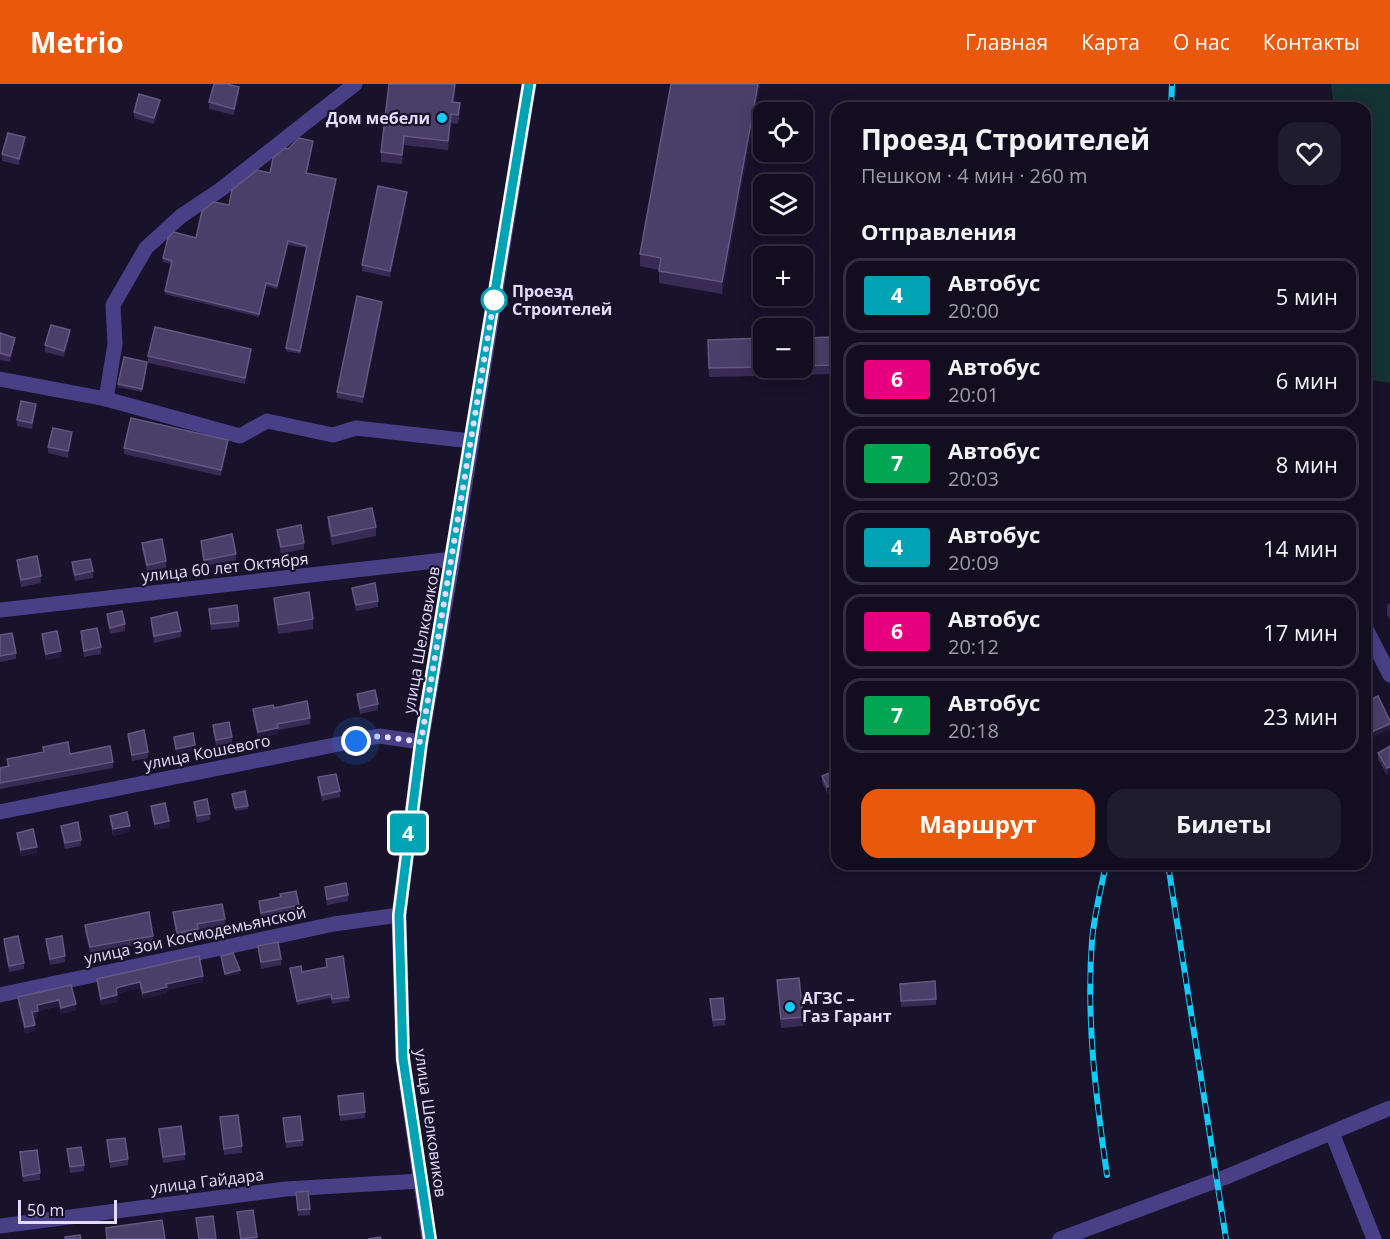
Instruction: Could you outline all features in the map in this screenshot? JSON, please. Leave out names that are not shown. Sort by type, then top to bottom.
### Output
[{"type":"street","points":[[106,399],[115,344],[113,305],[146,248],[182,216],[220,190],[355,84]]},
{"type":"street","name":"улица Шелковиков","points":[[429,1239],[403,1059],[399,915],[421,742],[453,560],[529,84]]},
{"type":"street","points":[[0,379],[106,399],[240,436],[267,421],[333,435],[356,428],[471,441]]},
{"type":"street","name":"улица 60 лет Октября","points":[[0,610],[453,560]]},
{"type":"street","points":[[1371,639],[1390,675]]},
{"type":"street","name":"улица Кошевого","points":[[0,812],[379,736],[421,742]]},
{"type":"street","name":"улица Зои Космодемьянской","points":[[0,995],[334,924],[399,915]]},
{"type":"street","points":[[1060,1239],[1218,1180],[1390,1108]]},
{"type":"street","points":[[1332,1133],[1374,1239]]},
{"type":"street","name":"улица Гайдара","points":[[4,1230],[286,1189],[420,1182]]},
{"type":"green space","points":[[1331,84],[1390,84],[1390,383],[1371,380],[1371,102],[1333,102]]},
{"type":"building","points":[[214,84],[239,87],[234,109],[209,102]]},
{"type":"building","points":[[389,84],[455,84],[452,102],[460,103],[458,115],[451,114],[448,141],[404,136],[402,155],[381,152]]},
{"type":"building","points":[[671,84],[758,84],[722,282],[659,271],[661,258],[640,254]]},
{"type":"building","points":[[139,94],[160,100],[154,118],[134,112]]},
{"type":"building","points":[[8,133],[25,137],[19,159],[2,154]]},
{"type":"building","points":[[299,138],[313,141],[306,173],[336,179],[300,351],[286,348],[307,246],[288,241],[277,286],[266,283],[259,314],[165,291],[172,261],[163,258],[168,238],[174,232],[196,238],[202,211],[214,202],[229,205],[232,190],[257,170],[270,173],[273,158],[285,148],[288,149]]},
{"type":"building","points":[[378,186],[407,192],[390,271],[362,265]]},
{"type":"building","points":[[357,296],[382,302],[363,397],[337,392]]},
{"type":"building","points":[[51,325],[70,330],[64,351],[45,345]]},
{"type":"building","points":[[155,327],[251,349],[245,378],[148,356]]},
{"type":"building","points":[[0,333],[15,338],[10,356],[0,353]]},
{"type":"building","points":[[831,337],[831,365],[813,366],[813,338]]},
{"type":"building","points":[[753,338],[753,367],[709,368],[708,340]]},
{"type":"building","points":[[124,357],[147,362],[142,389],[118,384]]},
{"type":"building","points":[[21,401],[36,404],[32,423],[17,420]]},
{"type":"building","points":[[131,418],[228,440],[221,470],[124,448]]},
{"type":"building","points":[[53,428],[72,432],[68,451],[48,447]]},
{"type":"building","points":[[372,508],[376,527],[332,536],[328,517]]},
{"type":"building","points":[[301,525],[304,543],[281,547],[277,530]]},
{"type":"building","points":[[232,534],[236,554],[204,560],[201,541]]},
{"type":"building","points":[[162,539],[166,561],[147,565],[142,543]]},
{"type":"building","points":[[37,556],[41,576],[21,580],[17,560]]},
{"type":"building","points":[[90,559],[93,571],[75,575],[72,562]]},
{"type":"building","points":[[375,583],[378,601],[356,605],[352,588]]},
{"type":"building","points":[[309,592],[313,619],[278,625],[274,598]]},
{"type":"building","points":[[237,605],[239,621],[211,624],[209,609]]},
{"type":"building","points":[[122,611],[125,624],[110,628],[107,614]]},
{"type":"building","points":[[177,612],[181,631],[154,636],[151,618]]},
{"type":"building","points":[[97,628],[101,647],[84,651],[81,631]]},
{"type":"building","points":[[57,631],[61,651],[46,654],[42,634]]},
{"type":"building","points":[[12,633],[16,653],[0,656],[0,635]]},
{"type":"building","points":[[375,690],[378,704],[360,708],[357,694]]},
{"type":"building","points":[[1378,696],[1390,724],[1371,732],[1371,699]]},
{"type":"building","points":[[307,701],[310,718],[277,724],[278,728],[258,732],[253,709],[273,705],[274,708]]},
{"type":"building","points":[[229,722],[232,737],[216,740],[213,725]]},
{"type":"building","points":[[144,730],[148,752],[132,755],[128,734]]},
{"type":"building","points":[[193,733],[195,745],[176,749],[174,737]]},
{"type":"building","points":[[68,742],[70,754],[110,746],[113,762],[0,783],[0,768],[9,766],[7,759],[44,752],[43,747]]},
{"type":"building","points":[[1390,746],[1390,767],[1387,768],[1378,753]]},
{"type":"building","points":[[831,772],[831,785],[827,787],[822,776]]},
{"type":"building","points":[[336,774],[340,791],[322,795],[318,777]]},
{"type":"building","points":[[245,791],[248,806],[235,808],[232,794]]},
{"type":"building","points":[[207,799],[210,814],[197,816],[194,802]]},
{"type":"building","points":[[165,803],[169,821],[155,824],[151,806]]},
{"type":"building","points":[[127,812],[130,826],[113,829],[110,816]]},
{"type":"building","points":[[78,822],[81,840],[65,843],[61,826]]},
{"type":"building","points":[[33,829],[37,847],[21,850],[17,833]]},
{"type":"building","points":[[346,883],[348,895],[327,899],[325,887]]},
{"type":"building","points":[[296,891],[299,905],[261,913],[259,901],[281,897],[280,894]]},
{"type":"building","points":[[222,904],[225,919],[197,924],[198,929],[177,933],[173,912]]},
{"type":"building","points":[[149,912],[153,936],[90,947],[85,925]]},
{"type":"building","points":[[18,936],[24,963],[9,966],[4,939]]},
{"type":"building","points":[[62,936],[65,956],[50,959],[46,939]]},
{"type":"building","points":[[278,942],[281,959],[261,962],[258,946]]},
{"type":"building","points":[[233,953],[240,970],[225,974],[221,956]]},
{"type":"building","points":[[199,956],[203,976],[166,984],[167,987],[143,993],[140,982],[119,987],[116,989],[117,995],[101,999],[97,979]]},
{"type":"building","points":[[343,956],[349,997],[332,999],[331,994],[297,1001],[290,968],[301,966],[302,972],[327,967],[326,959]]},
{"type":"building","points":[[799,978],[803,1017],[781,1019],[777,980]]},
{"type":"building","points":[[935,981],[936,999],[901,1001],[900,984]]},
{"type":"building","points":[[71,985],[76,1004],[61,1008],[59,1000],[37,1005],[38,1011],[32,1012],[35,1025],[25,1027],[18,997]]},
{"type":"building","points":[[723,998],[725,1019],[713,1020],[710,999]]},
{"type":"building","points":[[363,1093],[365,1112],[340,1115],[338,1096]]},
{"type":"building","points":[[238,1115],[242,1146],[224,1149],[220,1117]]},
{"type":"building","points":[[300,1116],[303,1140],[286,1142],[283,1118]]},
{"type":"building","points":[[181,1126],[185,1154],[163,1157],[159,1129]]},
{"type":"building","points":[[125,1138],[128,1159],[110,1162],[107,1140]]},
{"type":"building","points":[[81,1147],[84,1165],[70,1167],[67,1149]]},
{"type":"building","points":[[37,1150],[40,1173],[23,1176],[20,1152]]},
{"type":"building","points":[[308,1191],[310,1209],[298,1210],[296,1192]]},
{"type":"building","points":[[253,1210],[257,1237],[241,1239],[237,1212]]},
{"type":"building","points":[[213,1216],[216,1239],[199,1239],[196,1218]]},
{"type":"building","points":[[162,1220],[165,1239],[107,1239],[106,1228]]},
{"type":"building","points":[[80,1235],[81,1239],[65,1239],[65,1237]]},
{"type":"railway","points":[[1171,102],[1172,84]]},
{"type":"railway","points":[[1105,870],[1093,931],[1090,1000],[1096,1088],[1107,1175]]},
{"type":"railway","points":[[1169,870],[1226,1239]]},
{"type":"bus line","name":"4","points":[[430,1239],[403,1059],[399,915],[421,742],[453,560],[529,84]]},
{"type":"place","name":"Дом мебели","points":[[442,118]]},
{"type":"place","name":"Проезд Строителей","points":[[494,300]]},
{"type":"place","name":"АГЗС – Газ Гарант","points":[[790,1007]]},
{"type":"route","points":[[356,741],[379,736],[421,742],[453,560],[494,300]]}]
